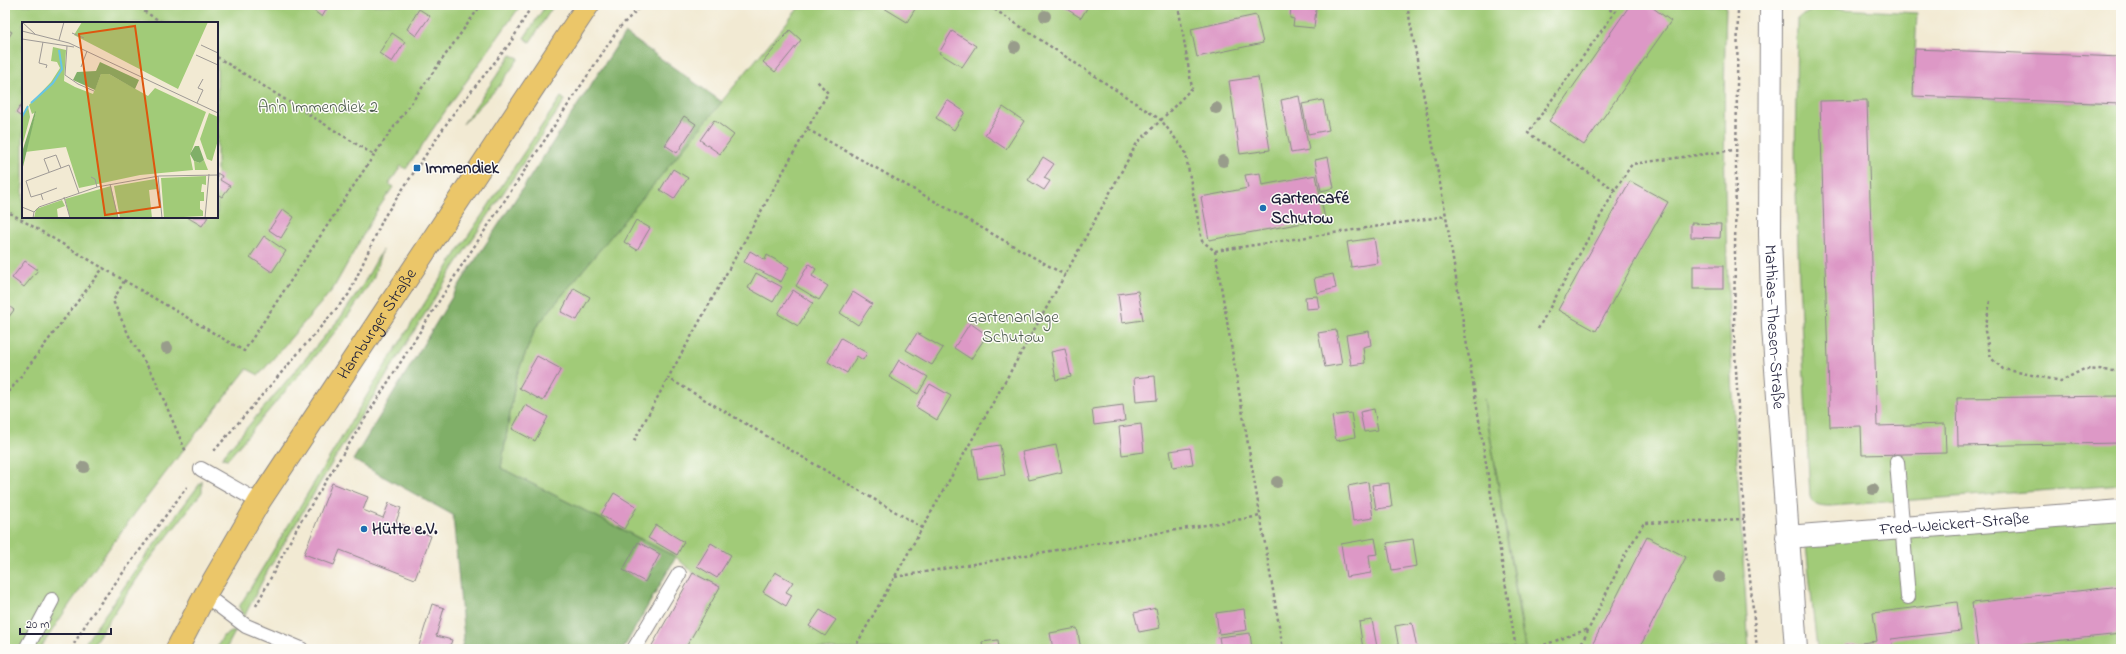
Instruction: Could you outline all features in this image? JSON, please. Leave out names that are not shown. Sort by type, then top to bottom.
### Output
[{"type":"main road","name":"Hamburger Straße","points":[[177,649],[205,595],[259,502],[588,5]]},
{"type":"street","name":"Mathias-Thesen-Straße","points":[[1771,5],[1770,250],[1773,327],[1796,649]]},
{"type":"street","name":"Fred-Weickert-Straße","points":[[1787,538],[2121,510]]},
{"type":"lane","points":[[1897,462],[1908,597]]},
{"type":"lane","points":[[201,469],[259,502]]},
{"type":"lane","points":[[634,649],[679,574]]},
{"type":"lane","points":[[205,595],[246,626],[301,649]]},
{"type":"lane","points":[[26,649],[52,600]]},
{"type":"path","points":[[134,5],[161,22]]},
{"type":"path","points":[[5,210],[244,351],[374,156],[481,5]]},
{"type":"path","points":[[71,649],[90,617],[201,469],[349,294],[384,217],[453,114],[511,42],[532,5]]},
{"type":"path","points":[[246,626],[298,526],[393,373],[619,28],[642,5]]},
{"type":"path","points":[[988,5],[1161,120],[1185,151],[1202,241],[1215,251],[1283,649]]},
{"type":"path","points":[[854,649],[1065,275],[1137,143],[1192,88],[1178,5]]},
{"type":"path","points":[[1407,5],[1446,216],[1516,649]]},
{"type":"path","points":[[1605,5],[1614,13]]},
{"type":"path","points":[[1615,190],[1528,133],[1620,5]]},
{"type":"path","points":[[1738,5],[1735,150],[1734,332],[1744,519],[1757,649]]},
{"type":"path","points":[[218,58],[374,156]]},
{"type":"path","points":[[634,441],[828,93],[817,81]]},
{"type":"path","points":[[808,129],[1065,275]]},
{"type":"path","points":[[1538,329],[1615,190],[1632,164],[1735,150]]},
{"type":"path","points":[[1215,251],[1446,216]]},
{"type":"path","points":[[5,397],[103,268]]},
{"type":"path","points":[[124,281],[113,301],[131,340],[154,377],[186,452],[189,455]]},
{"type":"path","points":[[1990,301],[1985,331],[1991,358],[2003,369],[2061,381],[2084,369],[2114,371],[2121,374]]},
{"type":"path","points":[[668,378],[923,528]]},
{"type":"path","points":[[895,577],[1260,516]]},
{"type":"path","points":[[1579,649],[1625,555],[1644,523],[1744,519]]},
{"type":"path","points":[[1533,649],[1589,629]]},
{"type":"green space","name":"An'n Immendiek 2","points":[[5,5],[521,5],[448,107],[406,169],[401,166],[389,184],[393,187],[376,212],[333,289],[259,375],[247,369],[114,541],[40,649],[5,649]]},
{"type":"green space","points":[[546,5],[554,5],[530,42],[524,38]]},
{"type":"green space","name":"Gartenanlage Schutow","points":[[801,5],[1726,5],[1724,86],[1727,247],[1734,408],[1749,649],[1526,649],[1484,399],[1525,649],[685,649],[720,587],[693,573],[676,557],[501,468],[516,377],[536,327]]},
{"type":"green space","points":[[1821,8],[1917,13],[1913,96],[2121,104],[2121,485],[1830,506],[1824,506],[1811,500],[1799,279],[1795,161],[1797,18],[1815,9]]},
{"type":"green space","points":[[625,33],[722,102],[536,327],[516,377],[501,468],[676,557],[623,649],[461,649],[464,638],[453,515],[353,460],[466,274]]},
{"type":"green space","points":[[511,55],[519,58],[500,85],[463,124]]},
{"type":"green space","points":[[561,97],[565,100],[456,264],[338,453],[267,572],[244,617],[239,607],[381,372],[452,260]]},
{"type":"green space","points":[[382,250],[373,279],[346,319],[228,459],[221,458],[340,318],[361,288]]},
{"type":"green space","points":[[202,481],[202,492],[151,558],[90,649],[81,649],[147,554]]},
{"type":"green space","points":[[2121,511],[2121,649],[1817,649],[1805,536]]},
{"type":"green space","points":[[236,630],[226,649],[216,649],[223,636]]},
{"type":"building","points":[[306,5],[329,5],[322,17]]},
{"type":"building","points":[[886,5],[917,6],[907,22],[884,8]]},
{"type":"building","points":[[1060,5],[1089,5],[1081,18]]},
{"type":"building","points":[[1630,5],[1649,5],[1671,21],[1584,145],[1549,121]]},
{"type":"building","points":[[1291,6],[1316,9],[1314,28],[1293,26],[1294,19],[1290,18]]},
{"type":"building","points":[[419,9],[430,16],[416,36],[407,29]]},
{"type":"building","points":[[1256,15],[1263,43],[1197,57],[1191,29]]},
{"type":"building","points":[[5,28],[12,32],[5,43]]},
{"type":"building","points":[[790,30],[801,40],[775,72],[763,62]]},
{"type":"building","points":[[952,31],[976,46],[962,67],[939,53]]},
{"type":"building","points":[[392,33],[405,42],[392,62],[379,53]]},
{"type":"building","points":[[1915,49],[2121,57],[2121,104],[1913,96]]},
{"type":"building","points":[[1258,77],[1270,150],[1240,154],[1229,81]]},
{"type":"building","points":[[1299,96],[1309,150],[1291,153],[1281,100]]},
{"type":"building","points":[[947,100],[965,112],[954,130],[936,118]]},
{"type":"building","points":[[1323,100],[1329,130],[1308,134],[1302,104]]},
{"type":"building","points":[[1867,100],[1877,426],[1945,424],[1946,453],[1862,455],[1861,426],[1830,427],[1820,101]]},
{"type":"building","points":[[22,104],[22,117],[16,113]]},
{"type":"building","points":[[1003,107],[1024,121],[1006,149],[985,135]]},
{"type":"building","points":[[684,116],[696,124],[677,153],[665,145]]},
{"type":"building","points":[[714,120],[734,135],[720,154],[700,140]]},
{"type":"building","points":[[1043,157],[1054,164],[1044,178],[1050,181],[1044,190],[1028,180]]},
{"type":"building","points":[[1328,157],[1334,188],[1321,191],[1315,160]]},
{"type":"building","points":[[673,169],[688,178],[674,199],[660,190]]},
{"type":"building","name":"Gartencafé Schutow","points":[[1260,173],[1262,185],[1316,175],[1325,219],[1209,240],[1201,197],[1248,188],[1245,175]]},
{"type":"building","points":[[218,174],[222,176],[220,180],[230,186],[222,197],[218,195]]},
{"type":"building","points":[[1630,181],[1668,202],[1596,331],[1558,310]]},
{"type":"building","points":[[283,209],[294,217],[281,238],[269,230]]},
{"type":"building","points":[[189,218],[207,218],[202,226]]},
{"type":"building","points":[[636,220],[650,228],[637,250],[624,242]]},
{"type":"building","points":[[1691,223],[1721,224],[1720,238],[1691,237]]},
{"type":"building","points":[[264,236],[286,251],[272,272],[250,257]]},
{"type":"building","points":[[1374,238],[1378,263],[1351,267],[1347,242]]},
{"type":"building","points":[[750,251],[765,260],[767,255],[789,267],[781,282],[744,262]]},
{"type":"building","points":[[25,261],[38,270],[24,287],[12,278]]},
{"type":"building","points":[[809,264],[816,269],[812,276],[828,286],[819,300],[796,286]]},
{"type":"building","points":[[1693,266],[1723,266],[1723,289],[1693,289]]},
{"type":"building","points":[[756,273],[782,287],[773,302],[748,288]]},
{"type":"building","points":[[1333,274],[1336,288],[1317,293],[1314,278]]},
{"type":"building","points":[[574,288],[590,297],[577,320],[561,312]]},
{"type":"building","points":[[793,290],[813,303],[798,326],[778,314]]},
{"type":"building","points":[[1138,291],[1143,320],[1122,323],[1118,294]]},
{"type":"building","points":[[853,292],[872,304],[858,325],[840,313]]},
{"type":"building","points":[[1317,296],[1319,308],[1306,309],[1305,297]]},
{"type":"building","points":[[5,303],[14,310],[5,322]]},
{"type":"building","points":[[970,323],[987,335],[971,359],[954,348]]},
{"type":"building","points":[[1336,330],[1342,364],[1325,367],[1318,333]]},
{"type":"building","points":[[1369,331],[1371,345],[1363,347],[1365,363],[1351,365],[1346,335]]},
{"type":"building","points":[[917,333],[943,348],[932,365],[906,350]]},
{"type":"building","points":[[841,338],[867,353],[863,360],[857,356],[847,373],[828,362]]},
{"type":"building","points":[[1065,349],[1071,377],[1056,380],[1051,352]]},
{"type":"building","points":[[537,356],[561,369],[543,401],[519,388]]},
{"type":"building","points":[[899,360],[928,377],[918,394],[889,377]]},
{"type":"building","points":[[1155,376],[1157,400],[1136,402],[1134,378]]},
{"type":"building","points":[[930,384],[951,396],[937,420],[916,407]]},
{"type":"building","points":[[2121,396],[2121,443],[1958,446],[1957,398]]},
{"type":"building","points":[[525,405],[548,417],[535,441],[512,429]]},
{"type":"building","points":[[1123,405],[1125,421],[1094,425],[1092,409]]},
{"type":"building","points":[[1374,409],[1378,430],[1364,432],[1360,412]]},
{"type":"building","points":[[1351,413],[1355,437],[1336,441],[1332,416]]},
{"type":"building","points":[[1141,424],[1144,452],[1122,455],[1119,427]]},
{"type":"building","points":[[1000,445],[1005,475],[978,479],[973,449]]},
{"type":"building","points":[[1056,445],[1062,472],[1029,480],[1022,452]]},
{"type":"building","points":[[1190,448],[1193,464],[1173,467],[1170,451]]},
{"type":"building","points":[[1368,482],[1373,518],[1353,521],[1348,486]]},
{"type":"building","name":"Hütte e.V.","points":[[332,483],[368,497],[363,510],[383,518],[389,503],[401,508],[396,522],[431,536],[415,579],[340,550],[334,565],[304,554]]},
{"type":"building","points":[[1389,483],[1392,507],[1376,509],[1372,485]]},
{"type":"building","points":[[614,493],[637,507],[624,529],[601,515]]},
{"type":"building","points":[[656,525],[684,542],[677,555],[648,538]]},
{"type":"building","points":[[1647,537],[1686,557],[1639,649],[1590,649]]},
{"type":"building","points":[[1375,538],[1378,554],[1369,555],[1371,573],[1346,577],[1341,544]]},
{"type":"building","points":[[1413,539],[1417,566],[1392,570],[1387,543]]},
{"type":"building","points":[[638,542],[660,554],[645,582],[623,570]]},
{"type":"building","points":[[711,543],[731,555],[717,578],[697,566]]},
{"type":"building","points":[[775,572],[793,582],[786,592],[792,595],[786,606],[763,592]]},
{"type":"building","points":[[693,573],[720,587],[685,649],[650,649]]},
{"type":"building","points":[[2121,586],[2121,634],[1978,649],[1972,603]]},
{"type":"building","points":[[1957,602],[1961,631],[1891,639],[1893,649],[1845,649],[1845,645],[1877,641],[1873,613]]},
{"type":"building","points":[[432,604],[444,608],[436,636],[452,640],[449,649],[418,649]]},
{"type":"building","points":[[1156,608],[1160,628],[1139,632],[1134,613]]},
{"type":"building","points":[[1244,609],[1247,630],[1219,634],[1216,613]]},
{"type":"building","points":[[820,610],[836,620],[825,636],[809,626]]},
{"type":"building","points":[[1372,620],[1377,647],[1363,649],[1359,622]]},
{"type":"building","points":[[1412,623],[1417,649],[1399,649],[1395,626]]},
{"type":"building","points":[[1077,628],[1081,649],[1053,649],[1050,633]]},
{"type":"building","points":[[1250,633],[1252,649],[1221,649],[1219,637]]},
{"type":"building","points":[[998,640],[999,649],[983,649],[982,642]]},
{"type":"place","name":"Immendiek","points":[[417,168]]},
{"type":"place","name":"Gartencafé Schutow","points":[[1263,208]]},
{"type":"place","name":"Hütte e.V.","points":[[364,529]]}]
